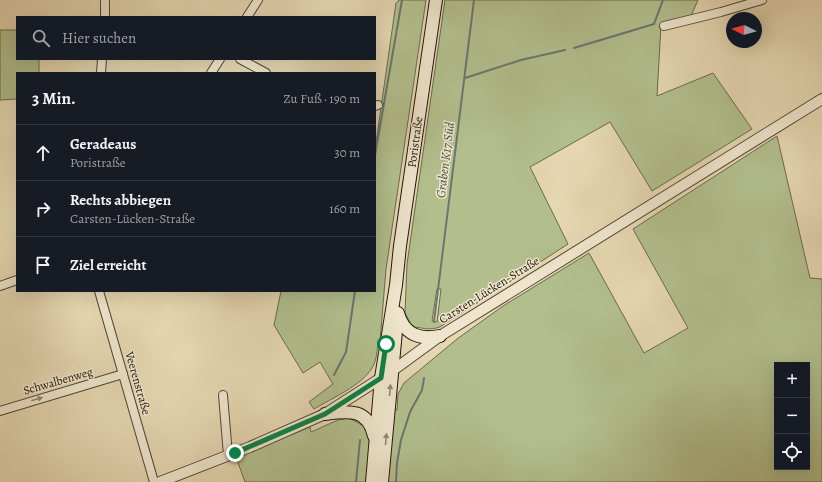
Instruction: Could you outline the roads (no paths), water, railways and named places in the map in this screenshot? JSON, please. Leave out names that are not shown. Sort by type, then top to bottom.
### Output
[{"type":"main road","name":"Poristraße","points":[[372,482],[381,378],[396,285],[400,246],[436,0]]},
{"type":"main road","name":"Poristraße","points":[[382,482],[398,310],[396,285]]},
{"type":"main road","points":[[398,310],[401,322],[410,332],[422,337],[430,338],[440,336]]},
{"type":"main road","points":[[325,414],[347,411],[354,412],[363,417],[372,425],[375,443]]},
{"type":"street","points":[[104,16],[106,0]]},
{"type":"street","points":[[248,16],[258,0]]},
{"type":"street","points":[[664,26],[762,0]]},
{"type":"street","points":[[101,72],[102,60]]},
{"type":"street","points":[[212,72],[219,60]]},
{"type":"street","points":[[242,60],[264,72]]},
{"type":"street","name":"Carsten-Lücken-Straße","points":[[160,482],[325,414],[392,371],[440,336],[822,99]]},
{"type":"street","points":[[0,286],[16,280]]},
{"type":"street","name":"Veerenstraße","points":[[99,292],[154,482]]},
{"type":"street","name":"Schwalbenweg","points":[[0,410],[123,374]]},
{"type":"street","points":[[223,395],[228,455]]},
{"type":"waterway","points":[[376,149],[402,0]]},
{"type":"waterway","name":"Graben K17 Süd","points":[[434,322],[474,0]]},
{"type":"waterway","points":[[574,48],[654,24],[663,0]]},
{"type":"waterway","points":[[465,78],[521,60],[565,50]]},
{"type":"waterway","points":[[334,375],[346,352],[355,292]]},
{"type":"waterway","name":"Graben K17 Süd","points":[[396,482],[397,463],[401,440],[410,412],[422,390],[424,378]]},
{"type":"waterway","points":[[356,482],[360,440]]}]
